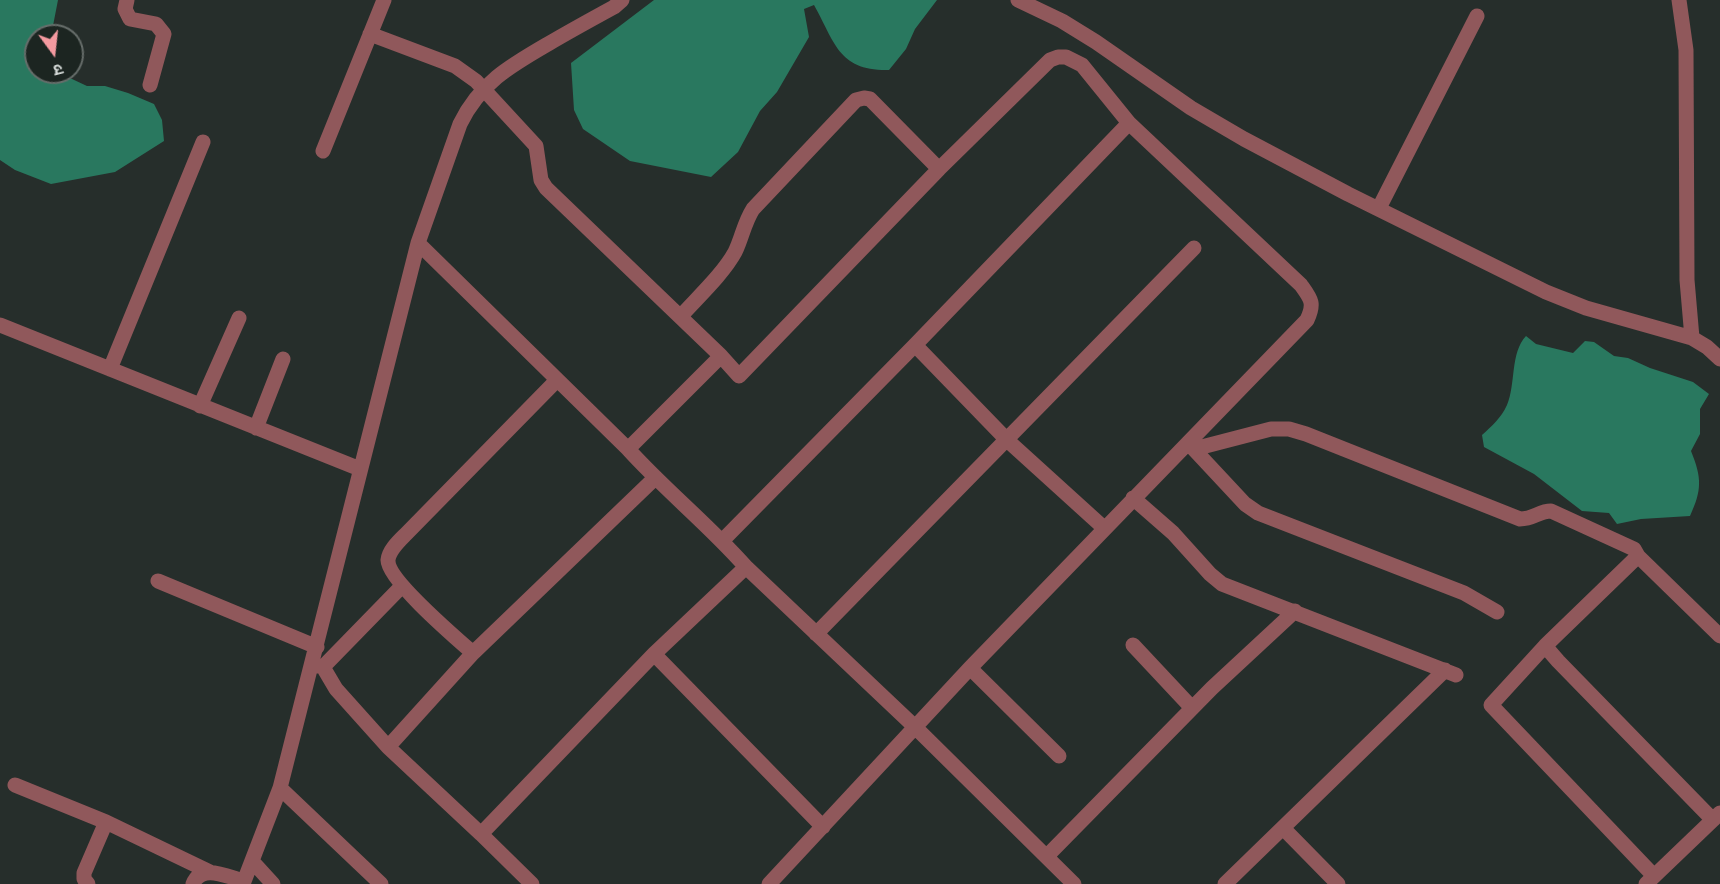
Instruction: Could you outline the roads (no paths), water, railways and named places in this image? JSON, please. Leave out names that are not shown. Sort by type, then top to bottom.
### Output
[{"type":"street","points":[[126,0],[125,9],[130,19],[156,24],[164,33],[150,85]]},
{"type":"street","points":[[323,151],[384,0]]},
{"type":"street","points":[[1018,0],[1062,21],[1191,108],[1244,139],[1546,292],[1586,308],[1692,338],[1707,347],[1720,359]]},
{"type":"street","points":[[1679,0],[1686,50],[1687,280],[1692,338]]},
{"type":"street","points":[[15,785],[106,822],[210,872],[243,883],[280,788],[318,666],[317,647],[418,243],[460,124],[468,107],[483,89],[506,68],[615,2]]},
{"type":"street","points":[[1379,208],[1477,16]]},
{"type":"street","points":[[370,34],[455,66],[476,81],[536,146],[541,180],[546,188],[681,316],[739,376],[939,169],[1050,60],[1058,57],[1074,60],[1082,65],[1129,123],[1301,285],[1310,298],[1312,309],[1307,320],[1191,446],[1133,498],[1104,528],[769,884]]},
{"type":"street","points":[[681,316],[730,261],[747,218],[753,209],[856,100],[870,99],[939,169]]},
{"type":"street","points":[[723,540],[1129,123]]},
{"type":"street","points":[[110,369],[203,142]]},
{"type":"street","points":[[418,243],[628,448],[655,478],[723,540],[746,567],[1047,856],[1070,883]]},
{"type":"street","points":[[816,634],[1194,248]]},
{"type":"street","points":[[200,406],[239,318]]},
{"type":"street","points":[[0,325],[360,469]]},
{"type":"street","points":[[915,345],[1007,440],[1104,528]]},
{"type":"street","points":[[628,448],[721,356]]},
{"type":"street","points":[[256,428],[283,360]]},
{"type":"street","points":[[473,653],[402,586],[388,567],[388,557],[393,548],[556,380]]},
{"type":"street","points":[[1191,446],[1271,429],[1289,429],[1520,519],[1536,517],[1551,511],[1634,549],[1638,556],[1720,636]]},
{"type":"street","points":[[1191,446],[1245,504],[1258,513],[1464,593],[1497,612]]},
{"type":"street","points":[[388,747],[473,653],[655,478]]},
{"type":"street","points":[[1133,498],[1173,532],[1210,574],[1222,584],[1450,672],[1225,884]]},
{"type":"street","points":[[1545,646],[1716,817],[1650,880],[1491,705],[1545,646],[1638,556]]},
{"type":"street","points":[[480,834],[654,654],[746,567]]},
{"type":"street","points":[[158,581],[317,647]]},
{"type":"street","points":[[318,666],[402,586]]},
{"type":"street","points":[[1047,856],[1192,708],[1295,611]]},
{"type":"street","points":[[1133,645],[1192,708]]},
{"type":"street","points":[[654,654],[824,827]]},
{"type":"street","points":[[318,666],[388,747],[532,884]]},
{"type":"street","points":[[970,668],[1059,756]]},
{"type":"street","points":[[280,788],[370,881]]},
{"type":"street","points":[[88,884],[84,879],[84,873],[106,822]]},
{"type":"street","points":[[1283,828],[1338,884]]},
{"type":"street","points":[[252,861],[273,884]]},
{"type":"street","points":[[193,884],[201,873],[210,872]]}]
